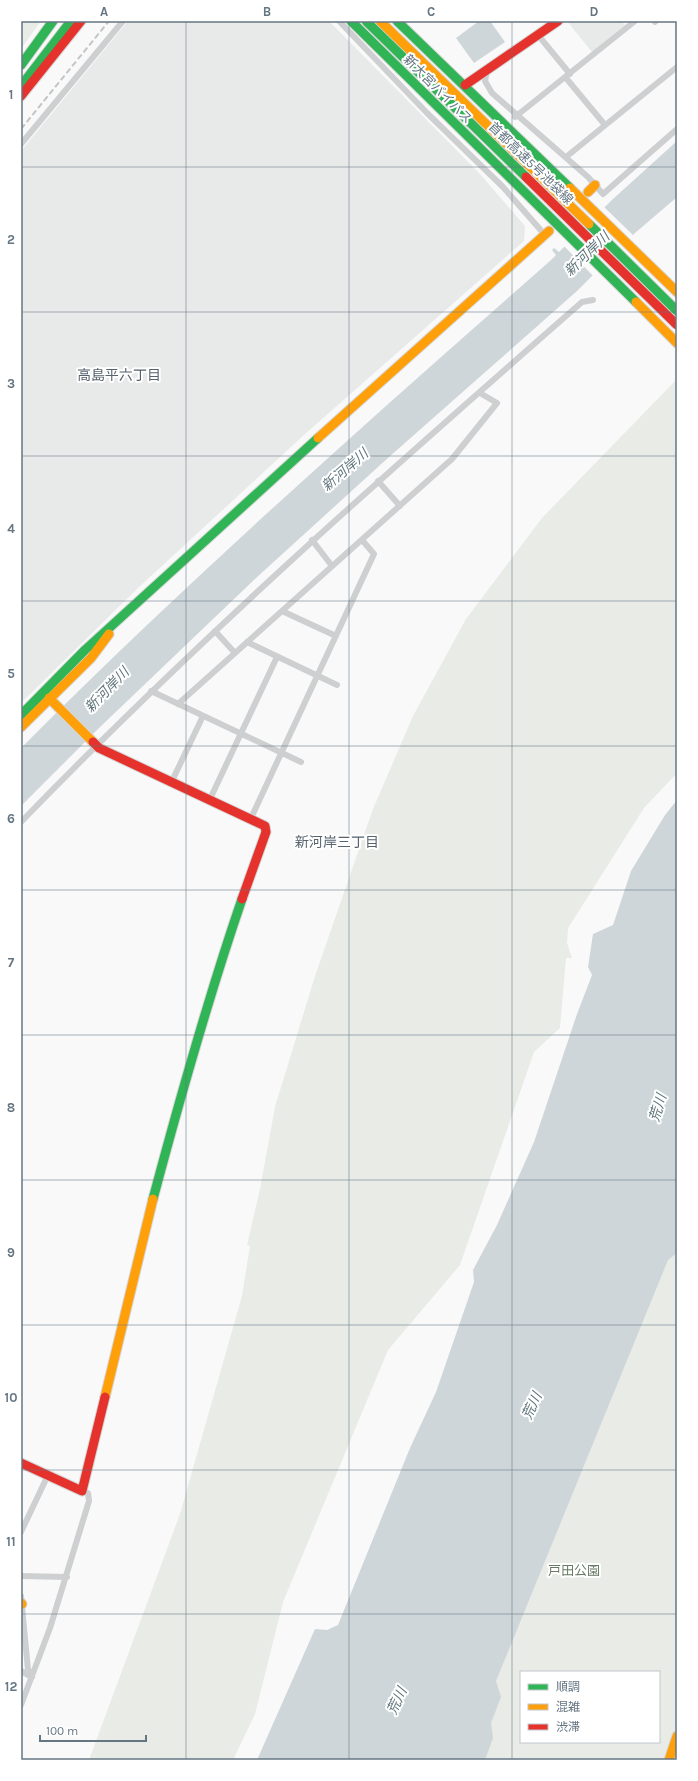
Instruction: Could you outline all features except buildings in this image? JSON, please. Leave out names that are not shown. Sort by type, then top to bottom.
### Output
[{"type":"main road","points":[[21,66],[53,21]]},
{"type":"main road","points":[[21,79],[64,21]]},
{"type":"main road","points":[[21,86],[71,21]]},
{"type":"main road","points":[[21,96],[81,21]]},
{"type":"main road","name":"新大宮バイパス","points":[[351,21],[677,343]]},
{"type":"main road","name":"首都高速5号池袋線","points":[[366,21],[677,325]]},
{"type":"main road","name":"首都高速5号池袋線","points":[[380,21],[549,184],[677,311]]},
{"type":"main road","name":"新大宮バイパス","points":[[397,21],[466,85],[677,292]]},
{"type":"main road","points":[[466,85],[558,21]]},
{"type":"main road","points":[[588,192],[595,185]]},
{"type":"main road","points":[[21,715],[85,650],[232,514],[547,233]]},
{"type":"main road","points":[[21,727],[51,700],[91,658],[125,614]]},
{"type":"main road","points":[[21,1463],[82,1491],[152,1206],[184,1085],[220,963],[266,834],[264,825],[95,744],[51,700]]},
{"type":"main road","points":[[669,1760],[677,1736]]},
{"type":"street","points":[[21,144],[123,21]]},
{"type":"street","points":[[339,21],[472,154],[547,233]]},
{"type":"street","points":[[515,117],[635,21]]},
{"type":"street","points":[[538,35],[606,125]]},
{"type":"street","points":[[566,157],[677,67]]},
{"type":"street","points":[[487,71],[485,81],[490,91],[515,117],[566,157],[603,194],[677,129]]},
{"type":"street","points":[[21,822],[95,744],[312,540],[582,302],[593,300]]},
{"type":"street","points":[[178,704],[452,459],[497,403],[480,393]]},
{"type":"street","points":[[378,481],[400,506]]},
{"type":"street","points":[[312,540],[332,566]]},
{"type":"street","points":[[250,818],[374,554],[362,540]]},
{"type":"street","points":[[282,611],[336,636]]},
{"type":"street","points":[[215,631],[235,653]]},
{"type":"street","points":[[247,642],[337,684]]},
{"type":"street","points":[[210,799],[277,656]]},
{"type":"street","points":[[151,691],[301,762]]},
{"type":"street","points":[[172,781],[203,716]]},
{"type":"street","points":[[21,1532],[48,1475]]},
{"type":"street","points":[[21,1705],[67,1577],[89,1502],[88,1493],[82,1491]]},
{"type":"street","points":[[21,1576],[67,1577]]},
{"type":"street","points":[[21,1596],[28,1670],[32,1677]]},
{"type":"street","points":[[21,1671],[32,1677]]},
{"type":"shaded area","points":[[128,21],[329,21],[480,174],[525,226],[524,241],[305,434],[138,588],[21,703],[21,151]]},
{"type":"shaded area","points":[[567,21],[621,21],[625,25],[592,52]]},
{"type":"green space","points":[[21,21],[41,21],[21,49]]},
{"type":"green space","points":[[677,379],[677,773],[644,808],[568,928],[567,943],[572,958],[566,958],[560,1028],[534,1052],[460,1265],[388,1350],[283,1602],[255,1714],[233,1760],[89,1760],[180,1514],[242,1296],[250,1246],[247,1245],[260,1189],[275,1107],[315,976],[373,809],[413,716],[466,619],[542,518]]},
{"type":"green space","name":"戸田公園","points":[[677,1221],[677,1760],[377,1760]]},
{"type":"water","points":[[479,21],[490,21],[505,42],[474,63],[456,38]]},
{"type":"water","name":"新河岸川","points":[[677,141],[677,197],[635,233],[577,291],[389,457],[256,578],[99,728],[21,806],[21,748],[158,614],[222,554],[550,261],[556,255],[552,250],[554,248],[559,252],[613,199]]},
{"type":"water","name":"荒川","points":[[677,800],[677,1253],[668,1260],[496,1681],[501,1697],[491,1723],[493,1738],[485,1760],[257,1760],[315,1629],[327,1630],[338,1625],[410,1448],[436,1392],[474,1282],[473,1270],[497,1225],[534,1142],[577,1014],[592,975],[588,967],[593,934],[613,925],[631,871],[665,815]]},
{"type":"pier","points":[[603,206],[634,236],[594,277],[563,245]]},
{"type":"railway","points":[[21,129],[109,21]]},
{"type":"traffic: fast","points":[[21,65],[53,21]]},
{"type":"traffic: fast","points":[[21,86],[71,21]]},
{"type":"traffic: fast","points":[[351,21],[636,302]]},
{"type":"traffic: fast","points":[[366,21],[526,177]]},
{"type":"traffic: fast","points":[[397,21],[570,188]]},
{"type":"traffic: fast","points":[[589,224],[677,311]]},
{"type":"traffic: fast","points":[[21,715],[85,650],[318,438]]},
{"type":"traffic: fast","points":[[153,1199],[195,1048],[242,899]]},
{"type":"traffic: slow","points":[[380,21],[589,224]]},
{"type":"traffic: slow","points":[[588,192],[595,185]]},
{"type":"traffic: slow","points":[[570,188],[677,292]]},
{"type":"traffic: slow","points":[[318,438],[549,231]]},
{"type":"traffic: slow","points":[[636,302],[677,343]]},
{"type":"traffic: slow","points":[[21,727],[91,658],[109,634]]},
{"type":"traffic: slow","points":[[49,698],[93,742]]},
{"type":"traffic: slow","points":[[105,1397],[153,1199]]},
{"type":"traffic: slow","points":[[669,1760],[677,1736]]},
{"type":"traffic: jam","points":[[21,96],[81,21]]},
{"type":"traffic: jam","points":[[465,85],[558,21]]},
{"type":"traffic: jam","points":[[526,177],[677,325]]},
{"type":"traffic: jam","points":[[93,742],[99,748],[265,826],[266,832],[242,899]]},
{"type":"traffic: jam","points":[[21,1463],[82,1491],[105,1397]]},
{"type":"district","name":"高島平六丁目","points":[[119,375]]},
{"type":"district","name":"新河岸三丁目","points":[[337,842]]}]
